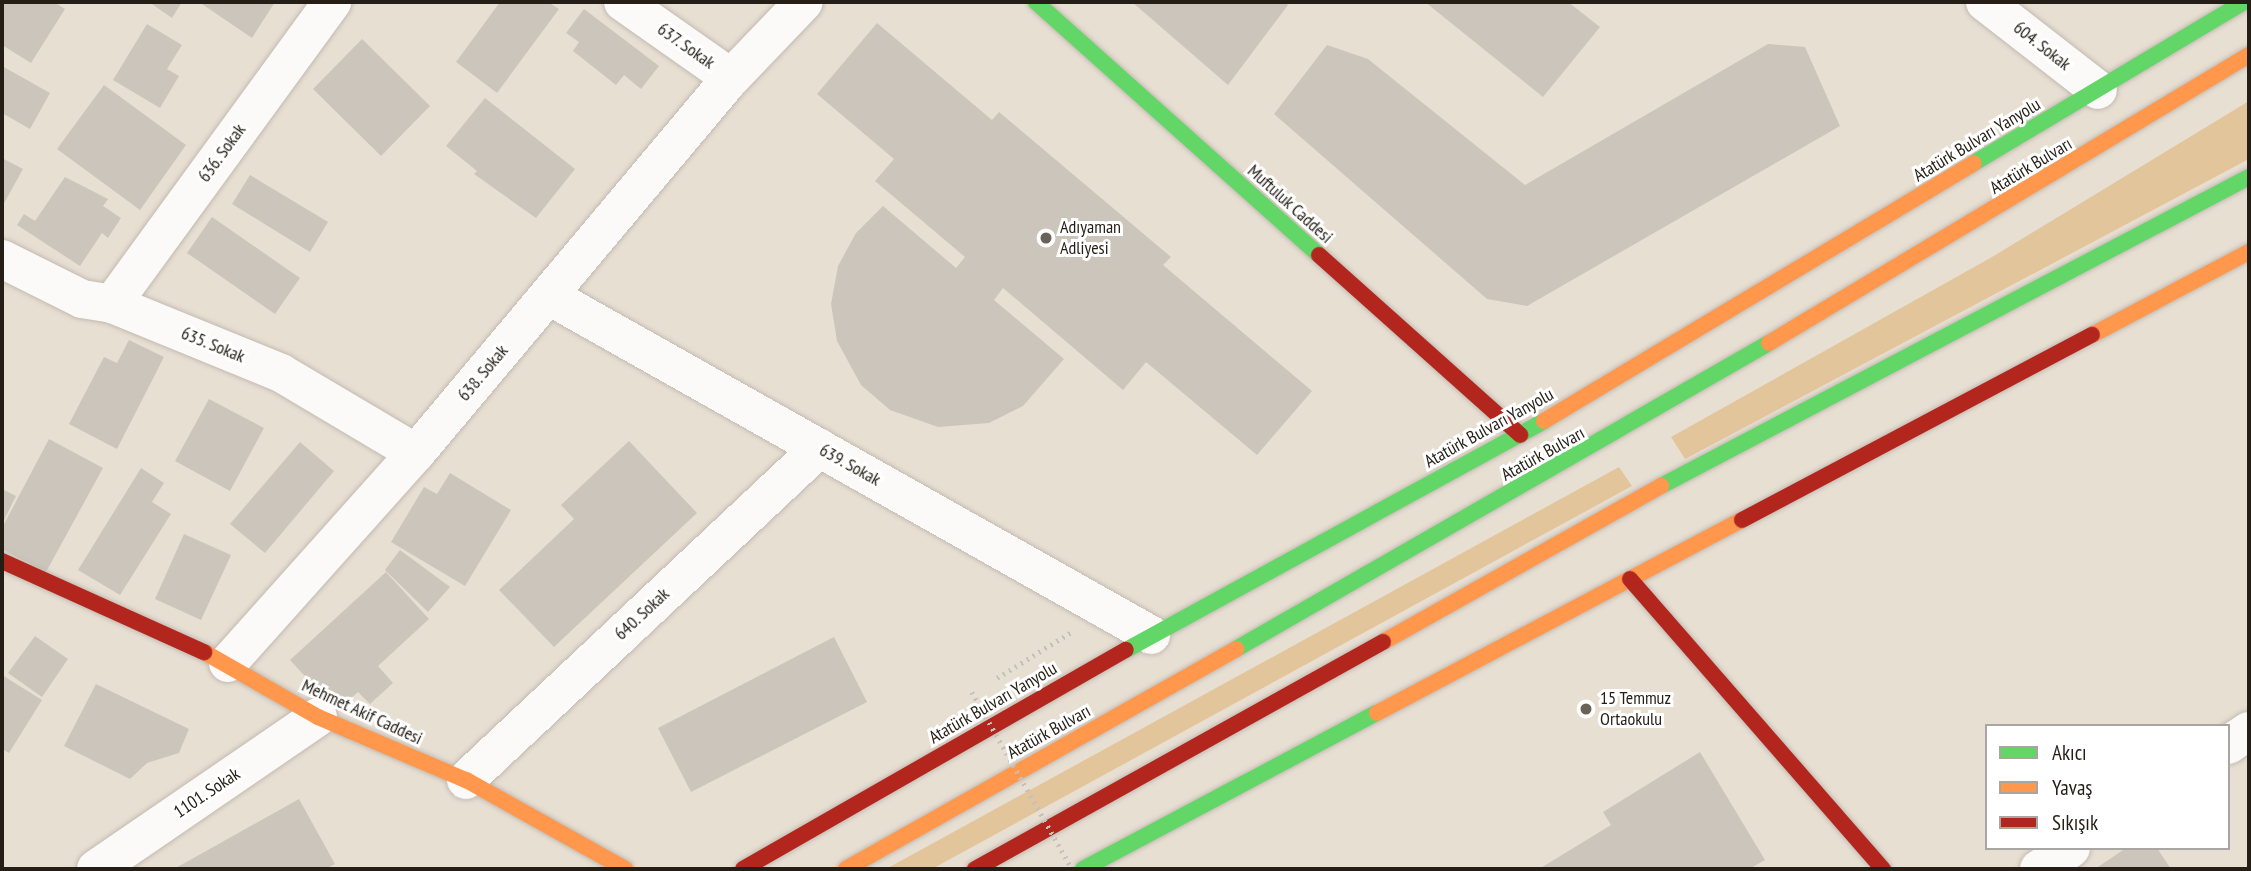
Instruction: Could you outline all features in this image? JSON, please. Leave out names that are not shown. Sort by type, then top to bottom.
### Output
[{"type":"main road","name":"Muftuluk Caddesi","points":[[1036,2],[1520,435]]},
{"type":"main road","name":"Atatürk Bulvarı Yanyolu","points":[[743,869],[1151,635],[1520,435],[2244,2]]},
{"type":"main road","name":"Atatürk Bulvarı","points":[[846,869],[1627,428],[2249,55]]},
{"type":"main road","points":[[975,869],[1660,488],[2249,177]]},
{"type":"main road","points":[[1083,869],[2249,251]]},
{"type":"main road","name":"Mehmet Akif Caddesi","points":[[2,561],[228,663],[318,717],[466,780],[625,869]]},
{"type":"main road","points":[[1630,579],[1883,869]]},
{"type":"street","name":"636. Sokak","points":[[112,304],[332,2]]},
{"type":"street","name":"637. Sokak","points":[[623,2],[731,78],[804,2]]},
{"type":"street","name":"604. Sokak","points":[[1985,2],[2098,90]]},
{"type":"street","name":"638. Sokak","points":[[228,663],[416,453],[731,78]]},
{"type":"street","name":"635. Sokak","points":[[2,259],[82,299],[112,304],[281,373],[416,453]]},
{"type":"street","name":"639. Sokak","points":[[549,296],[1151,635]]},
{"type":"street","name":"640. Sokak","points":[[466,780],[819,448]]},
{"type":"street","name":"1101. Sokak","points":[[96,869],[318,717]]},
{"type":"street","points":[[2039,869],[2068,850]]},
{"type":"path","points":[[993,679],[1058,640]]},
{"type":"path","points":[[983,686],[972,692],[1072,869]]},
{"type":"shaded area","points":[[2249,101],[2249,159],[1685,459],[1671,437],[1992,257]]},
{"type":"shaded area","points":[[1619,467],[1632,486],[932,869],[886,869]]},
{"type":"building","points":[[2,2],[54,2],[65,9],[31,63],[2,45]]},
{"type":"building","points":[[149,2],[182,2],[172,18]]},
{"type":"building","points":[[199,2],[275,2],[252,38]]},
{"type":"building","points":[[500,2],[548,2],[559,9],[497,93],[456,62]]},
{"type":"building","points":[[1132,2],[1284,2],[1288,5],[1228,85]]},
{"type":"building","points":[[1425,2],[1568,2],[1600,27],[1543,97]]},
{"type":"building","points":[[584,9],[659,66],[641,89],[624,75],[616,85],[573,51],[579,42],[566,33]]},
{"type":"building","name":"Adıyaman Adliyesi","points":[[877,23],[992,120],[999,112],[1171,257],[1163,265],[1312,391],[1257,455],[1146,362],[1123,390],[1003,288],[994,300],[1064,359],[1023,406],[989,423],[938,427],[890,410],[861,385],[837,341],[831,304],[838,266],[856,233],[883,206],[956,268],[965,257],[875,181],[894,159],[817,94]]},
{"type":"building","points":[[147,24],[182,45],[167,69],[179,76],[160,108],[113,80]]},
{"type":"building","points":[[362,39],[430,106],[381,156],[313,89]]},
{"type":"building","points":[[1768,44],[1805,47],[1840,126],[1527,306],[1487,299],[1274,114],[1327,45],[1368,59],[1525,185]]},
{"type":"building","points":[[2,66],[50,93],[30,129],[2,113]]},
{"type":"building","points":[[104,85],[186,145],[140,210],[57,149]]},
{"type":"building","points":[[485,98],[575,169],[536,218],[474,174],[477,171],[446,146]]},
{"type":"building","points":[[2,158],[23,169],[2,207]]},
{"type":"building","points":[[250,175],[328,222],[310,252],[232,204]]},
{"type":"building","points":[[65,177],[108,199],[103,206],[121,218],[108,238],[102,233],[80,266],[17,225],[24,214],[35,221]]},
{"type":"building","points":[[212,217],[300,278],[275,314],[187,253]]},
{"type":"building","points":[[129,340],[164,357],[117,449],[69,424],[104,357],[117,363]]},
{"type":"building","points":[[209,399],[264,428],[230,491],[175,461]]},
{"type":"building","points":[[49,439],[103,468],[46,572],[2,549],[2,528]]},
{"type":"building","points":[[629,441],[697,513],[554,647],[499,590],[574,519],[561,505]]},
{"type":"building","points":[[300,442],[334,471],[265,553],[230,524]]},
{"type":"building","points":[[141,468],[164,483],[152,502],[171,514],[120,595],[78,570]]},
{"type":"building","points":[[450,473],[511,510],[465,586],[391,542],[424,487],[437,494]]},
{"type":"building","points":[[2,489],[16,496],[2,524]]},
{"type":"building","points":[[184,534],[231,555],[201,620],[155,599]]},
{"type":"building","points":[[400,550],[450,587],[428,612],[385,570]]},
{"type":"building","points":[[386,572],[429,619],[378,666],[393,683],[370,704],[358,692],[337,711],[290,660]]},
{"type":"building","points":[[35,636],[68,659],[42,697],[8,673]]},
{"type":"building","points":[[834,637],[867,702],[691,792],[658,728]]},
{"type":"building","points":[[2,675],[42,700],[9,753],[2,749]]},
{"type":"building","points":[[96,684],[189,729],[179,753],[147,763],[130,779],[64,746]]},
{"type":"building","points":[[1700,752],[1765,860],[1749,869],[1539,869],[1611,825],[1603,812]]},
{"type":"building","points":[[299,799],[335,864],[326,869],[174,869]]},
{"type":"building","points":[[2123,850],[2158,850],[2171,869],[2095,869]]},
{"type":"traffic: fast","points":[[1036,2],[1319,255]]},
{"type":"traffic: fast","points":[[1974,163],[2244,2]]},
{"type":"traffic: fast","points":[[1661,486],[2249,177]]},
{"type":"traffic: fast","points":[[1236,649],[1769,343]]},
{"type":"traffic: fast","points":[[1126,650],[1544,421]]},
{"type":"traffic: fast","points":[[1083,869],[1377,713]]},
{"type":"traffic: slow","points":[[1769,343],[2249,55]]},
{"type":"traffic: slow","points":[[1544,421],[1974,163]]},
{"type":"traffic: slow","points":[[2092,335],[2249,252]]},
{"type":"traffic: slow","points":[[1383,642],[1661,486]]},
{"type":"traffic: slow","points":[[1377,713],[1742,520]]},
{"type":"traffic: slow","points":[[846,869],[1236,649]]},
{"type":"traffic: slow","points":[[204,652],[318,717],[466,780],[625,869]]},
{"type":"traffic: jam","points":[[1319,255],[1520,435]]},
{"type":"traffic: jam","points":[[1742,520],[2092,335]]},
{"type":"traffic: jam","points":[[2,561],[204,652]]},
{"type":"traffic: jam","points":[[1630,579],[1883,869]]},
{"type":"traffic: jam","points":[[975,869],[1383,642]]},
{"type":"traffic: jam","points":[[743,869],[1126,650]]},
{"type":"place","name":"Adıyaman Adliyesi","points":[[1046,238]]},
{"type":"place","name":"15 Temmuz Ortaokulu","points":[[1586,709]]}]
